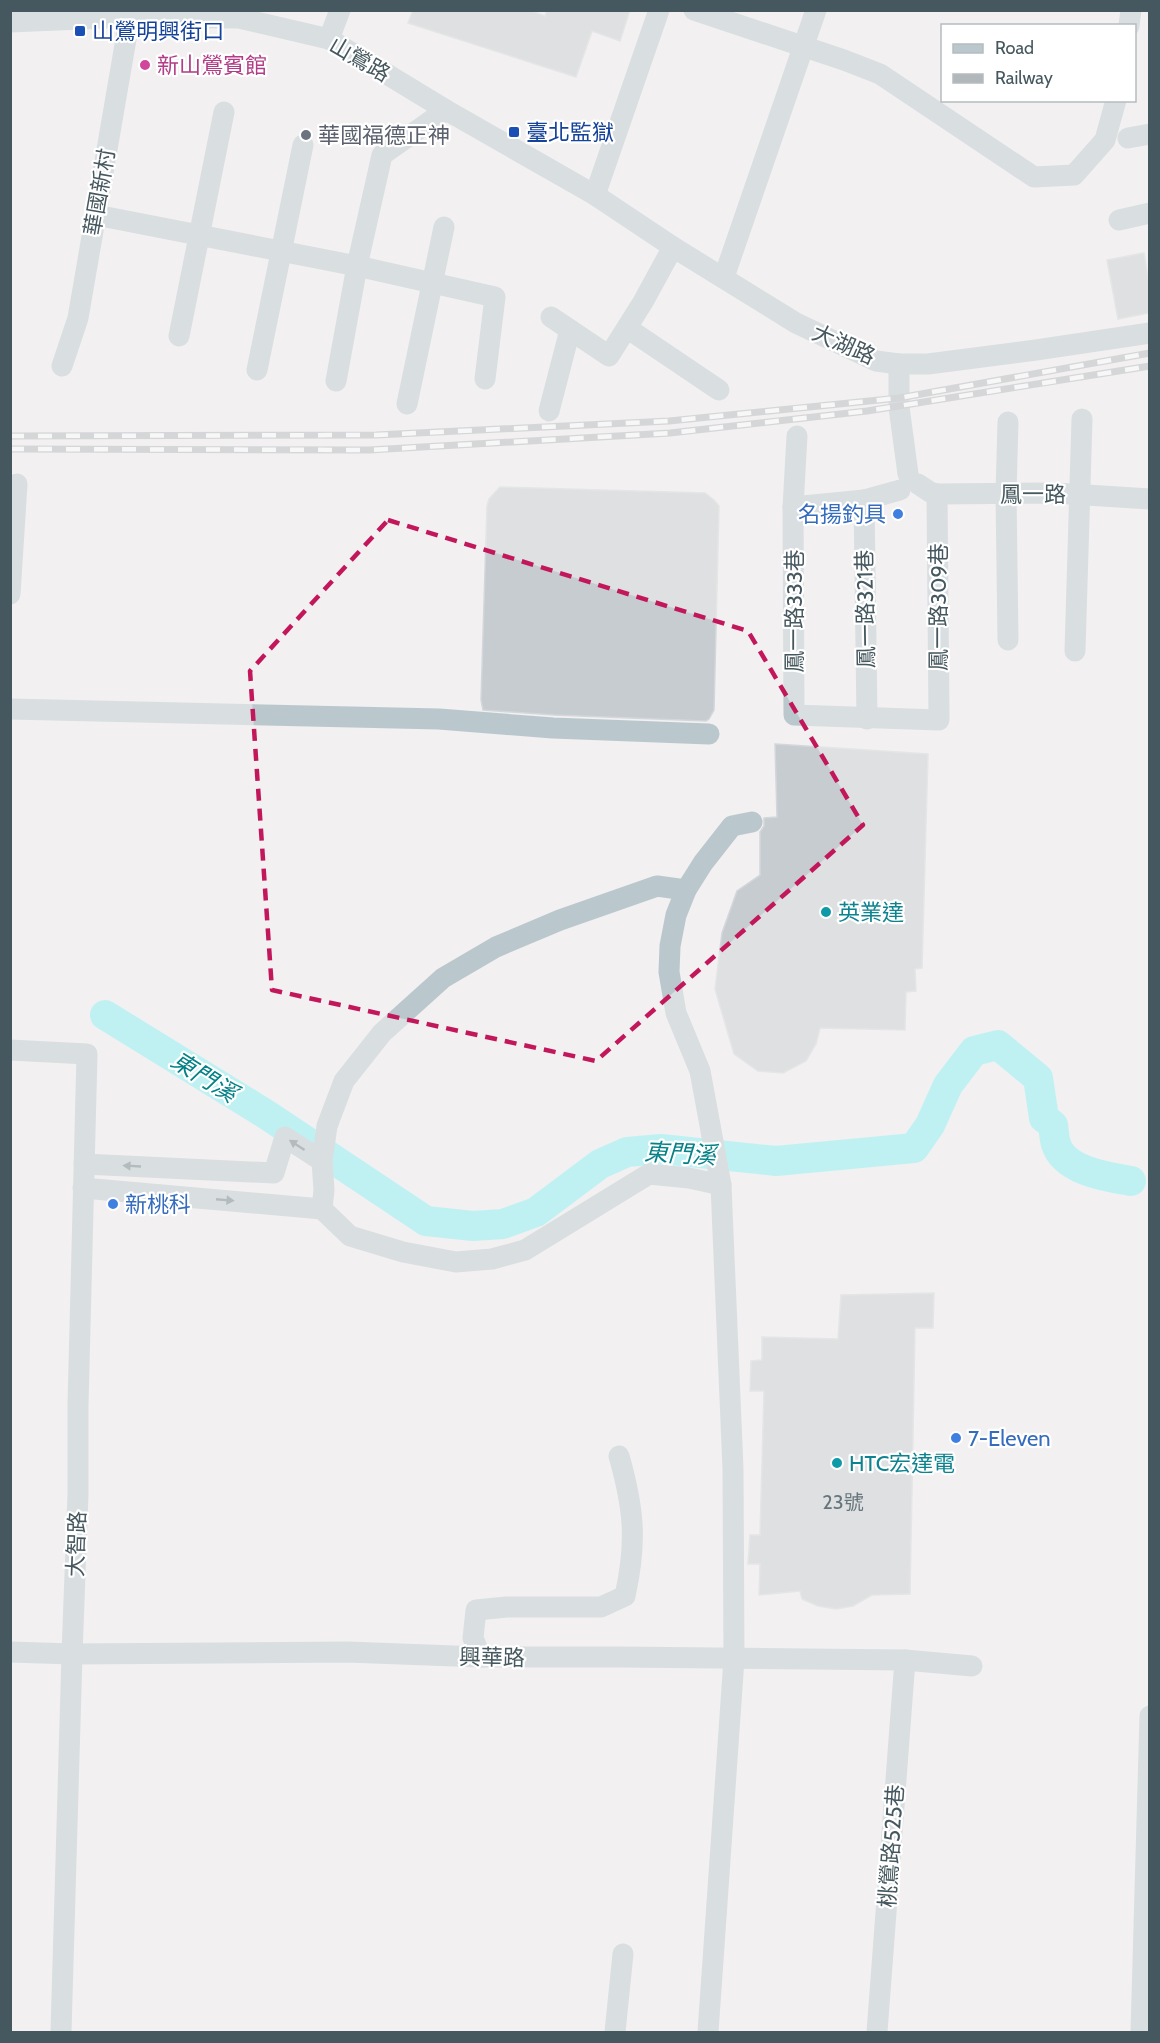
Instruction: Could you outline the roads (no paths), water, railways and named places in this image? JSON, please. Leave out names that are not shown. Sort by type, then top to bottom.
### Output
[{"type":"street","points":[[329,39],[340,10]]},
{"type":"street","points":[[601,199],[660,10]]},
{"type":"street","points":[[694,10],[880,74],[1034,177],[1074,175],[1106,140],[1116,102]]},
{"type":"street","points":[[724,277],[816,10]]},
{"type":"street","name":"山鶯路","points":[[10,22],[130,14],[239,18],[329,39],[446,110],[601,199]]},
{"type":"street","name":"華國新村","points":[[62,366],[78,318],[130,14]]},
{"type":"street","points":[[336,381],[357,266],[382,155],[446,110]]},
{"type":"street","points":[[179,336],[224,112]]},
{"type":"street","points":[[1128,138],[1149,134]]},
{"type":"street","points":[[257,370],[303,145]]},
{"type":"street","name":"大湖路","points":[[601,199],[673,247],[796,323],[876,361],[928,364],[1149,333]]},
{"type":"street","points":[[1119,220],[1149,213]]},
{"type":"street","points":[[96,215],[357,266],[495,297],[485,379]]},
{"type":"street","points":[[407,404],[444,227]]},
{"type":"street","points":[[551,317],[609,356],[673,247]]},
{"type":"street","points":[[627,328],[719,390]]},
{"type":"street","points":[[549,411],[570,330]]},
{"type":"street","points":[[797,436],[793,507],[864,500],[909,483],[899,407],[898,364]]},
{"type":"street","points":[[1075,651],[1082,419]]},
{"type":"street","points":[[1008,422],[1006,493],[1008,640]]},
{"type":"street","name":"鳳一路","points":[[909,483],[937,494],[1079,494],[1149,499]]},
{"type":"street","points":[[10,594],[17,484]]},
{"type":"street","name":"鳳一路309巷","points":[[867,718],[939,720],[937,494]]},
{"type":"street","name":"鳳一路321巷","points":[[864,500],[867,718]]},
{"type":"street","name":"鳳一路333巷","points":[[793,507],[794,715],[867,718]]},
{"type":"street","points":[[10,709],[439,719],[553,728],[708,734]]},
{"type":"street","points":[[708,2032],[734,1659],[733,1469],[721,1184],[700,1071],[676,1013],[669,972],[670,946],[676,915],[686,890],[703,863],[732,826],[752,822]]},
{"type":"street","points":[[322,1209],[324,1190],[322,1160],[327,1126],[344,1081],[382,1033],[443,978],[496,947],[560,920],[657,886],[686,890]]},
{"type":"street","name":"大智路","points":[[10,1050],[87,1054],[78,1494],[61,2032]]},
{"type":"street","points":[[84,1164],[274,1173],[285,1137],[322,1160]]},
{"type":"street","points":[[83,1188],[322,1209],[350,1236],[403,1252],[456,1262],[492,1259],[525,1250],[649,1174],[721,1184]]},
{"type":"street","points":[[481,1657],[473,1638],[476,1610],[507,1607],[601,1607],[625,1596],[632,1567],[634,1523],[620,1456]]},
{"type":"street","name":"興華路","points":[[10,1652],[72,1654],[347,1652],[481,1657],[905,1660],[972,1666]]},
{"type":"street","name":"桃鶯路525巷","points":[[877,2032],[905,1660]]},
{"type":"street","points":[[1141,2032],[1147,1878],[1149,1716]]},
{"type":"street","points":[[615,2032],[623,1954]]},
{"type":"waterway","name":"東門溪","points":[[105,1015],[267,1115],[426,1221],[473,1226],[503,1224],[536,1212],[600,1164],[627,1152],[661,1149],[776,1161],[914,1148],[930,1125],[948,1085],[974,1051],[998,1045],[1038,1078],[1044,1118],[1053,1125],[1055,1142],[1068,1161],[1088,1171],[1131,1181]]},
{"type":"railway","points":[[10,436],[376,435],[669,421],[899,398],[1150,353]]},
{"type":"railway","points":[[10,449],[369,450],[670,433],[867,411],[1150,366]]},
{"type":"place","name":"山鶯明興街口","points":[[80,31]]},
{"type":"place","name":"新山鶯賓館","points":[[145,65]]},
{"type":"place","name":"臺北監獄","points":[[514,132]]},
{"type":"place","name":"華國福德正神","points":[[306,135]]},
{"type":"place","name":"名揚釣具","points":[[898,514]]},
{"type":"place","name":"英業達","points":[[826,912]]},
{"type":"place","name":"新桃科","points":[[113,1204]]},
{"type":"place","name":"7-Eleven","points":[[956,1438]]},
{"type":"place","name":"HTC宏達電","points":[[837,1463]]}]
